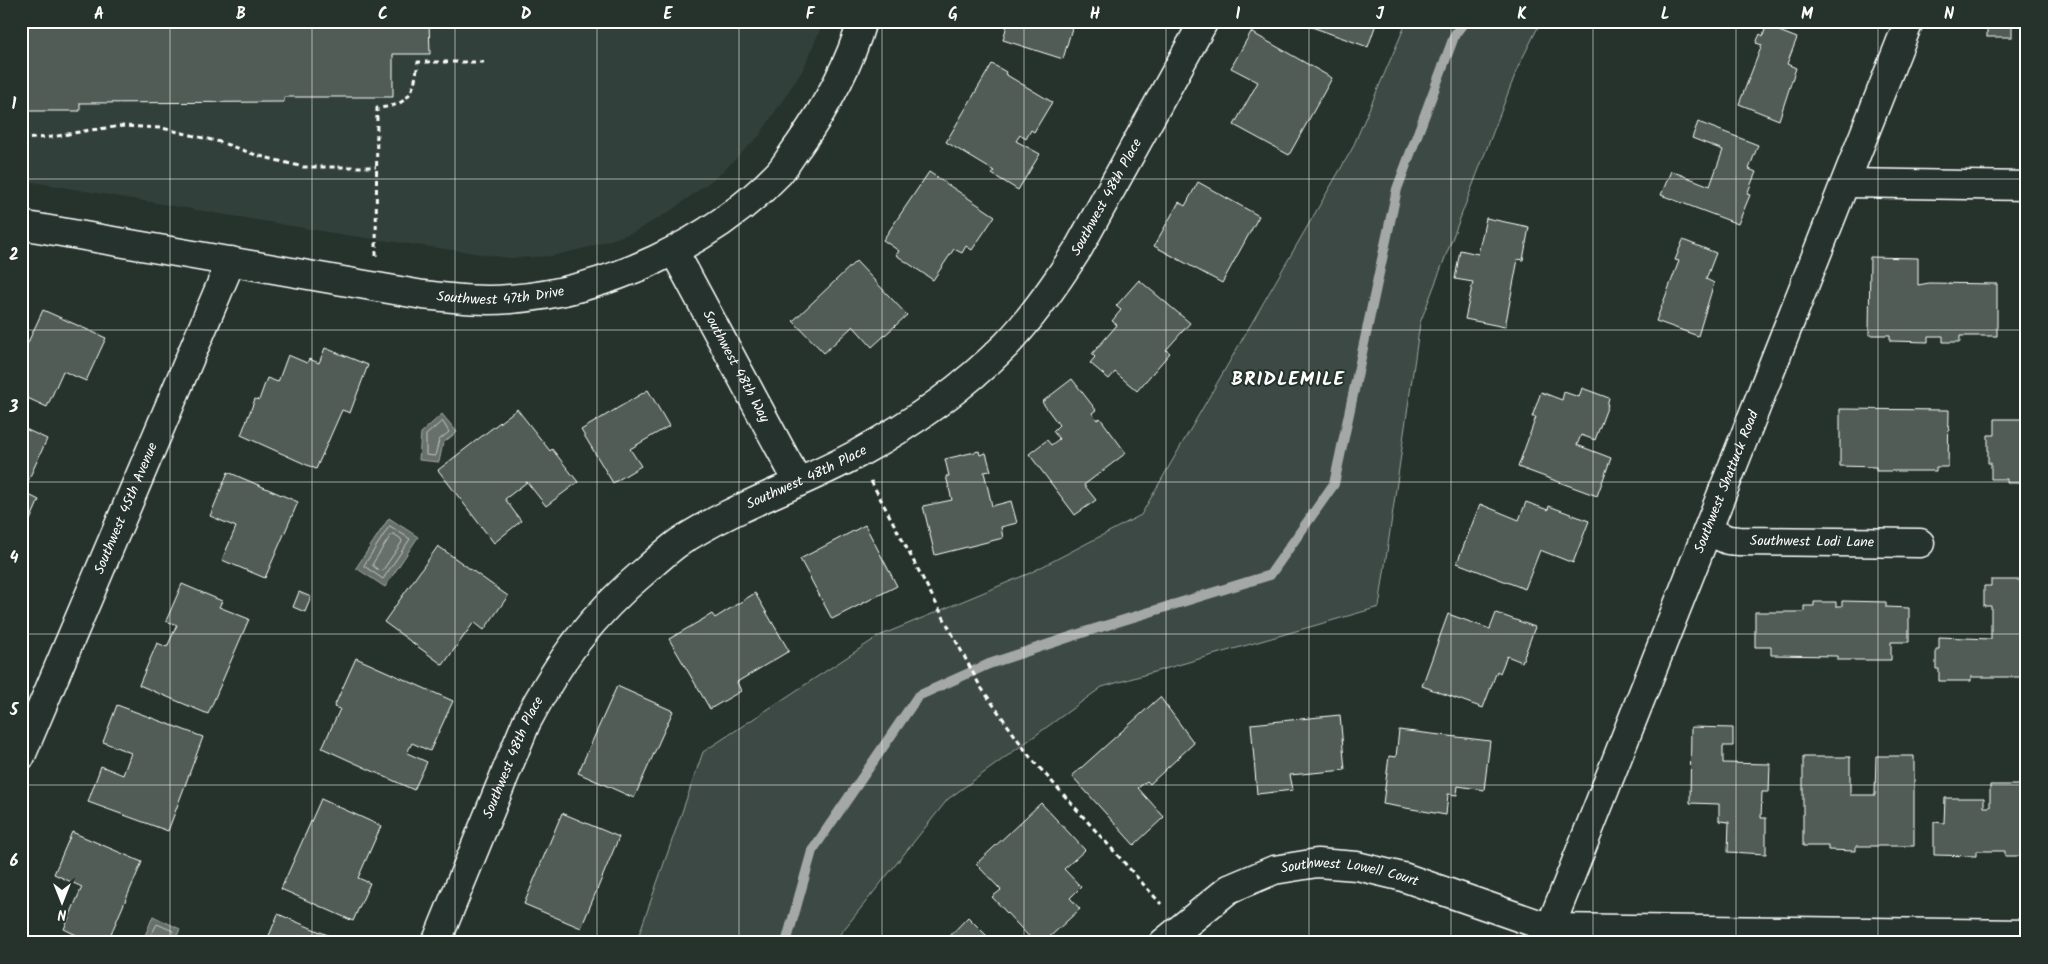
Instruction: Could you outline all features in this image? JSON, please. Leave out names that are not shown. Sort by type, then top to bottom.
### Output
[{"type":"street","name":"Southwest 47th Drive","points":[[21,225],[423,295],[474,300],[510,300],[546,295],[592,284],[674,251],[709,230],[749,200],[780,172],[828,102],[846,68],[862,21]]},
{"type":"street","name":"Southwest 48th Place","points":[[436,943],[526,723],[566,655],[589,624],[616,595],[676,544],[711,523],[857,454],[945,397],[1006,345],[1056,284],[1078,249],[1204,21]]},
{"type":"street","name":"Southwest Shattuck Road","points":[[1547,935],[1910,21]]},
{"type":"street","points":[[1847,183],[2027,186]]},
{"type":"street","name":"Southwest 48th Way","points":[[674,251],[798,482]]},
{"type":"street","name":"Southwest 45th Avenue","points":[[21,756],[231,261]]},
{"type":"street","name":"Southwest Lodi Lane","points":[[1708,531],[1728,540],[1739,541],[1920,543]]},
{"type":"street","name":"Southwest Lowell Court","points":[[1173,935],[1229,889],[1274,870],[1317,863],[1357,866],[1403,877],[1547,935],[2027,934]]},
{"type":"path","points":[[376,225],[377,108],[390,107],[402,102],[410,94],[415,85],[418,62],[484,62]]},
{"type":"path","points":[[21,139],[52,137],[124,126],[162,128],[220,142],[256,155],[296,165],[318,168],[376,167]]},
{"type":"path","points":[[857,454],[980,686],[1030,757],[1173,935]]},
{"type":"shaded area","points":[[21,21],[824,21],[802,71],[759,136],[719,175],[669,212],[634,232],[589,247],[552,256],[510,258],[345,235],[21,180]]},
{"type":"shaded area","points":[[1407,21],[1541,21],[1518,67],[1420,323],[1379,607],[1102,687],[948,799],[833,943],[636,943],[703,752],[879,636],[1030,573],[1141,515],[1352,149]]},
{"type":"water","points":[[442,414],[457,432],[443,443],[439,462],[419,460],[421,433]]},
{"type":"water","points":[[389,518],[418,537],[385,587],[356,568]]},
{"type":"water","points":[[153,916],[180,929],[174,943],[142,943]]},
{"type":"building","points":[[21,21],[429,21],[430,54],[393,54],[393,97],[284,97],[284,102],[80,103],[80,111],[21,111]]},
{"type":"building","points":[[1008,21],[1074,21],[1063,59],[1003,40]]},
{"type":"building","points":[[1310,21],[1377,21],[1368,47],[1309,26]]},
{"type":"building","points":[[1987,21],[2012,21],[2012,37],[1987,37]]},
{"type":"building","points":[[1766,26],[1797,38],[1787,64],[1796,68],[1779,120],[1739,104],[1762,45],[1756,43],[1760,34],[1763,36]]},
{"type":"building","points":[[1251,32],[1332,78],[1289,155],[1234,125],[1258,82],[1231,68]]},
{"type":"building","points":[[992,64],[1052,102],[1034,132],[1031,130],[1026,139],[1020,135],[1016,141],[1040,154],[1018,190],[992,174],[994,171],[946,142]]},
{"type":"building","points":[[1698,122],[1758,145],[1749,169],[1756,172],[1747,194],[1750,195],[1738,224],[1661,195],[1671,171],[1710,186],[1723,150],[1692,138]]},
{"type":"building","points":[[929,172],[995,216],[972,250],[966,246],[962,253],[954,249],[933,280],[896,255],[899,251],[883,240]]},
{"type":"building","points":[[1198,182],[1259,216],[1222,283],[1154,246],[1179,202],[1185,206]]},
{"type":"building","points":[[1486,218],[1529,227],[1523,260],[1518,259],[1505,327],[1465,319],[1473,282],[1455,279],[1460,250],[1478,254]]},
{"type":"building","points":[[1683,240],[1716,253],[1706,279],[1714,283],[1698,336],[1656,321],[1679,261],[1675,260]]},
{"type":"building","points":[[1870,257],[1918,258],[1918,285],[1929,283],[1997,284],[1997,336],[1960,336],[1960,342],[1943,342],[1943,336],[1928,336],[1928,342],[1890,341],[1890,335],[1869,335]]},
{"type":"building","points":[[856,261],[907,315],[872,347],[853,326],[824,353],[793,321]]},
{"type":"building","points":[[1139,280],[1190,323],[1166,350],[1170,353],[1137,391],[1115,372],[1109,379],[1090,363],[1095,357],[1092,354],[1117,325],[1112,321],[1121,310],[1116,306]]},
{"type":"building","points":[[43,310],[106,338],[86,381],[63,371],[47,407],[21,395],[21,353],[22,350],[24,351]]},
{"type":"building","points":[[325,348],[368,365],[350,413],[342,410],[316,469],[241,435],[255,399],[259,400],[267,378],[278,382],[288,355],[307,363],[309,359],[319,363]]},
{"type":"building","points":[[1072,379],[1096,410],[1092,413],[1097,420],[1100,418],[1126,453],[1084,485],[1096,500],[1075,515],[1029,454],[1047,440],[1051,445],[1059,439],[1053,431],[1059,425],[1042,402]]},
{"type":"building","points":[[1582,388],[1609,398],[1595,440],[1581,435],[1577,445],[1611,458],[1597,496],[1518,467],[1536,417],[1532,417],[1541,392],[1562,400],[1564,392],[1579,397]]},
{"type":"building","points":[[648,390],[669,426],[630,449],[641,466],[613,483],[581,430]]},
{"type":"building","points":[[517,409],[550,451],[552,449],[578,482],[546,506],[527,482],[505,499],[521,521],[494,543],[438,470]]},
{"type":"building","points":[[1840,409],[1949,410],[1948,467],[1936,467],[1936,471],[1876,471],[1876,467],[1840,466]]},
{"type":"building","points":[[1995,419],[2027,419],[2027,483],[2007,483],[2007,479],[1991,479],[1991,463],[1988,463],[1988,435],[1995,435]]},
{"type":"building","points":[[21,427],[47,439],[23,492],[39,500],[23,536],[21,535]]},
{"type":"building","points":[[979,451],[980,455],[986,453],[991,471],[984,472],[992,506],[1011,501],[1017,523],[1001,527],[1003,538],[935,555],[923,506],[952,500],[946,476],[949,476],[945,459]]},
{"type":"building","points":[[228,472],[298,502],[265,578],[222,560],[236,527],[210,516]]},
{"type":"building","points":[[1526,502],[1548,510],[1549,506],[1589,521],[1573,563],[1540,550],[1525,589],[1457,563],[1480,504],[1519,520]]},
{"type":"building","points":[[865,525],[897,586],[832,619],[800,559]]},
{"type":"building","points":[[438,546],[508,596],[484,630],[474,622],[443,665],[384,622]]},
{"type":"building","points":[[1991,580],[2027,580],[2027,677],[1971,677],[1971,681],[1939,681],[1939,669],[1936,669],[1936,649],[1939,649],[1939,637],[1991,639],[1991,606],[1984,606],[1984,586],[1991,586]]},
{"type":"building","points":[[182,584],[222,601],[219,607],[249,619],[208,714],[139,685],[157,643],[167,647],[177,625],[166,621]]},
{"type":"building","points":[[299,592],[311,597],[305,612],[293,607]]},
{"type":"building","points":[[755,593],[789,651],[737,682],[741,691],[710,709],[669,639],[712,614],[715,618]]},
{"type":"building","points":[[1842,601],[1886,602],[1886,607],[1909,608],[1909,642],[1891,642],[1891,660],[1837,660],[1837,656],[1771,655],[1771,647],[1755,647],[1755,612],[1804,612],[1804,606],[1814,606],[1814,602],[1836,602],[1836,606],[1842,606]]},
{"type":"building","points":[[1496,613],[1535,627],[1522,662],[1507,656],[1500,673],[1497,671],[1483,708],[1422,686],[1448,614],[1490,629]]},
{"type":"building","points":[[356,658],[453,701],[430,751],[412,743],[407,753],[427,762],[414,790],[322,748],[340,709],[334,707]]},
{"type":"building","points":[[617,686],[673,711],[634,798],[578,773]]},
{"type":"building","points":[[1160,697],[1194,743],[1150,784],[1147,781],[1138,788],[1164,817],[1134,845],[1072,776]]},
{"type":"building","points":[[117,705],[203,737],[168,831],[88,802],[101,766],[123,775],[131,753],[103,742]]},
{"type":"building","points":[[1340,715],[1345,770],[1290,775],[1293,790],[1257,794],[1251,724]]},
{"type":"building","points":[[1691,727],[1733,728],[1733,746],[1723,746],[1723,763],[1770,764],[1769,792],[1762,792],[1761,818],[1766,818],[1766,854],[1728,852],[1729,822],[1719,821],[1719,804],[1690,803]]},
{"type":"building","points":[[1399,730],[1490,741],[1484,790],[1458,786],[1457,795],[1448,794],[1446,815],[1383,804],[1389,756],[1396,757]]},
{"type":"building","points":[[1876,756],[1914,756],[1914,846],[1856,846],[1856,851],[1828,850],[1828,846],[1803,846],[1803,757],[1850,757],[1850,795],[1875,795]]},
{"type":"building","points":[[1990,785],[2027,785],[2027,856],[2005,856],[2005,851],[1976,851],[1976,856],[1934,855],[1934,822],[1944,823],[1945,798],[1984,798],[1984,807],[1990,807]]},
{"type":"building","points":[[321,799],[381,826],[358,878],[370,883],[353,921],[281,889]]},
{"type":"building","points":[[1041,803],[1085,850],[1064,869],[1081,887],[1070,898],[1080,909],[1043,943],[1035,943],[992,897],[1001,890],[976,864]]},
{"type":"building","points":[[562,813],[619,837],[581,928],[524,904]]},
{"type":"building","points":[[72,832],[142,862],[107,943],[93,943],[64,929],[82,887],[54,874]]},
{"type":"building","points":[[278,914],[344,942],[266,943]]},
{"type":"building","points":[[968,917],[994,943],[943,943]]},
{"type":"waterway","points":[[786,943],[812,851],[918,696],[989,664],[1088,631],[1270,575],[1334,484],[1397,189],[1455,34],[1465,21]]},
{"type":"district","name":"BRIDLEMILE","points":[[1288,380]]}]
